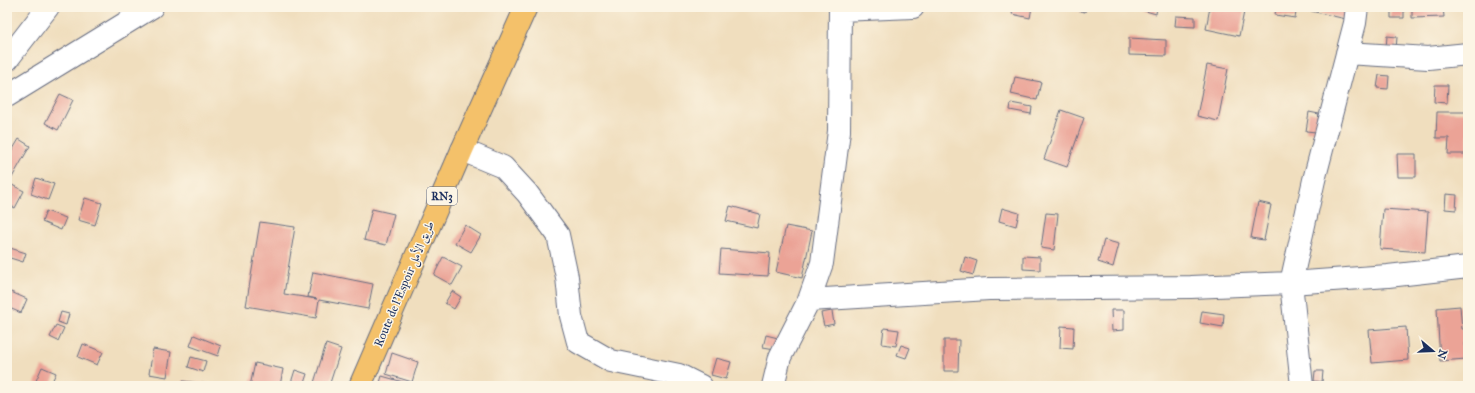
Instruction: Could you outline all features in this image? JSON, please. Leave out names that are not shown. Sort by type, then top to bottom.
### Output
[{"type":"highway","name":"Route de l’Espoir طريق الأمل","points":[[360,386],[462,150],[526,7]]},
{"type":"street","points":[[7,60],[48,7]]},
{"type":"street","points":[[7,96],[152,7]]},
{"type":"street","points":[[773,386],[780,357],[809,300],[822,263],[839,131],[840,8],[913,7]]},
{"type":"street","points":[[1302,386],[1291,283],[1314,180],[1355,23],[1357,7]]},
{"type":"street","points":[[1347,53],[1428,58],[1468,54]]},
{"type":"street","points":[[462,150],[503,167],[527,193],[558,235],[567,277],[571,316],[578,342],[611,361],[679,375],[701,386]]},
{"type":"street","points":[[809,300],[989,290],[1291,283],[1388,276],[1468,267]]},
{"type":"building","points":[[1014,7],[1032,7],[1030,18],[1012,14]]},
{"type":"building","points":[[1073,7],[1086,7],[1085,12],[1072,9]]},
{"type":"building","points":[[1143,7],[1157,7],[1156,14],[1142,10]]},
{"type":"building","points":[[1210,7],[1245,7],[1239,36],[1206,29]]},
{"type":"building","points":[[1276,7],[1297,7],[1295,18],[1275,15]]},
{"type":"building","points":[[1312,7],[1348,7],[1346,19],[1311,11]]},
{"type":"building","points":[[1391,7],[1404,7],[1404,18],[1391,18]]},
{"type":"building","points":[[1412,7],[1443,7],[1444,17],[1412,18]]},
{"type":"building","points":[[1176,16],[1195,17],[1195,27],[1175,26]]},
{"type":"building","points":[[1387,36],[1397,37],[1396,49],[1386,48]]},
{"type":"building","points":[[1129,38],[1166,40],[1166,56],[1129,55]]},
{"type":"building","points":[[1207,65],[1228,69],[1218,121],[1197,116]]},
{"type":"building","points":[[1379,75],[1389,76],[1388,89],[1377,88]]},
{"type":"building","points":[[1015,77],[1041,82],[1037,100],[1011,94]]},
{"type":"building","points":[[1435,85],[1448,85],[1447,103],[1434,102]]},
{"type":"building","points":[[60,94],[73,100],[58,130],[45,123]]},
{"type":"building","points":[[1011,103],[1032,107],[1031,114],[1010,110]]},
{"type":"building","points":[[1061,110],[1084,118],[1067,167],[1044,159]]},
{"type":"building","points":[[1309,112],[1319,114],[1316,132],[1306,131]]},
{"type":"building","points":[[1437,112],[1468,112],[1468,154],[1448,154],[1449,138],[1436,138]]},
{"type":"building","points":[[19,139],[30,146],[10,181],[7,179],[7,159]]},
{"type":"building","points":[[1397,154],[1416,154],[1416,177],[1398,177]]},
{"type":"building","points":[[36,178],[54,184],[48,200],[31,194]]},
{"type":"building","points":[[12,185],[24,191],[15,208],[7,204],[7,194]]},
{"type":"building","points":[[1446,194],[1457,195],[1456,210],[1445,209]]},
{"type":"building","points":[[85,198],[102,203],[95,225],[78,220]]},
{"type":"building","points":[[1258,202],[1271,205],[1264,240],[1251,238]]},
{"type":"building","points":[[730,206],[760,214],[757,228],[726,221]]},
{"type":"building","points":[[1002,208],[1019,213],[1016,226],[999,221]]},
{"type":"building","points":[[372,209],[394,214],[386,245],[364,240]]},
{"type":"building","points":[[1383,209],[1428,212],[1425,252],[1380,249]]},
{"type":"building","points":[[46,211],[66,218],[61,230],[42,222]]},
{"type":"building","points":[[1046,213],[1058,214],[1054,250],[1041,248]]},
{"type":"building","points":[[260,222],[295,227],[284,294],[317,299],[308,297],[313,272],[373,284],[368,309],[319,300],[316,318],[246,306]]},
{"type":"building","points":[[465,225],[481,235],[471,252],[455,243]]},
{"type":"building","points":[[786,226],[812,231],[802,278],[776,272]]},
{"type":"building","points":[[1104,240],[1119,244],[1113,267],[1098,262]]},
{"type":"building","points":[[7,247],[26,253],[23,262],[7,257]]},
{"type":"building","points":[[721,249],[770,253],[768,276],[719,273]]},
{"type":"building","points":[[1023,256],[1040,257],[1040,270],[1023,269]]},
{"type":"building","points":[[443,257],[462,267],[452,285],[434,275]]},
{"type":"building","points":[[965,257],[977,261],[973,275],[961,271]]},
{"type":"building","points":[[452,291],[461,297],[454,309],[445,303]]},
{"type":"building","points":[[11,292],[27,299],[21,313],[7,307],[7,302]]},
{"type":"building","points":[[1460,306],[1462,329],[1468,329],[1468,342],[1465,343],[1466,359],[1440,361],[1437,308]]},
{"type":"building","points":[[1111,310],[1124,310],[1124,330],[1112,331]]},
{"type":"building","points":[[832,311],[834,324],[824,326],[821,313]]},
{"type":"building","points":[[1202,311],[1224,314],[1223,327],[1200,323]]},
{"type":"building","points":[[61,312],[69,314],[66,325],[58,322]]},
{"type":"building","points":[[56,325],[64,328],[58,341],[50,337]]},
{"type":"building","points":[[1061,326],[1074,327],[1073,349],[1060,348]]},
{"type":"building","points":[[1406,327],[1408,360],[1372,363],[1369,330]]},
{"type":"building","points":[[884,328],[899,330],[896,346],[882,344]]},
{"type":"building","points":[[194,335],[221,346],[218,356],[190,346]]},
{"type":"building","points":[[766,335],[778,338],[775,349],[763,347]]},
{"type":"building","points":[[944,340],[959,340],[958,371],[944,371]]},
{"type":"building","points":[[83,344],[103,352],[97,365],[78,357]]},
{"type":"building","points":[[326,344],[341,349],[329,386],[313,386]]},
{"type":"building","points":[[901,345],[910,348],[906,358],[897,355]]},
{"type":"building","points":[[153,349],[171,352],[167,377],[149,374]]},
{"type":"building","points":[[392,353],[418,362],[412,382],[386,374]]},
{"type":"building","points":[[191,357],[206,361],[203,372],[188,367]]},
{"type":"building","points":[[716,358],[731,362],[726,379],[711,375]]},
{"type":"building","points":[[255,363],[283,369],[280,386],[250,386]]},
{"type":"building","points":[[42,367],[56,373],[50,386],[43,386],[35,383]]},
{"type":"building","points":[[295,370],[307,374],[303,386],[290,386]]},
{"type":"building","points":[[1315,371],[1323,371],[1322,382],[1314,381]]},
{"type":"building","points":[[382,376],[410,384],[409,386],[379,386]]},
{"type":"building","points":[[183,381],[217,385],[217,386],[183,386]]}]
